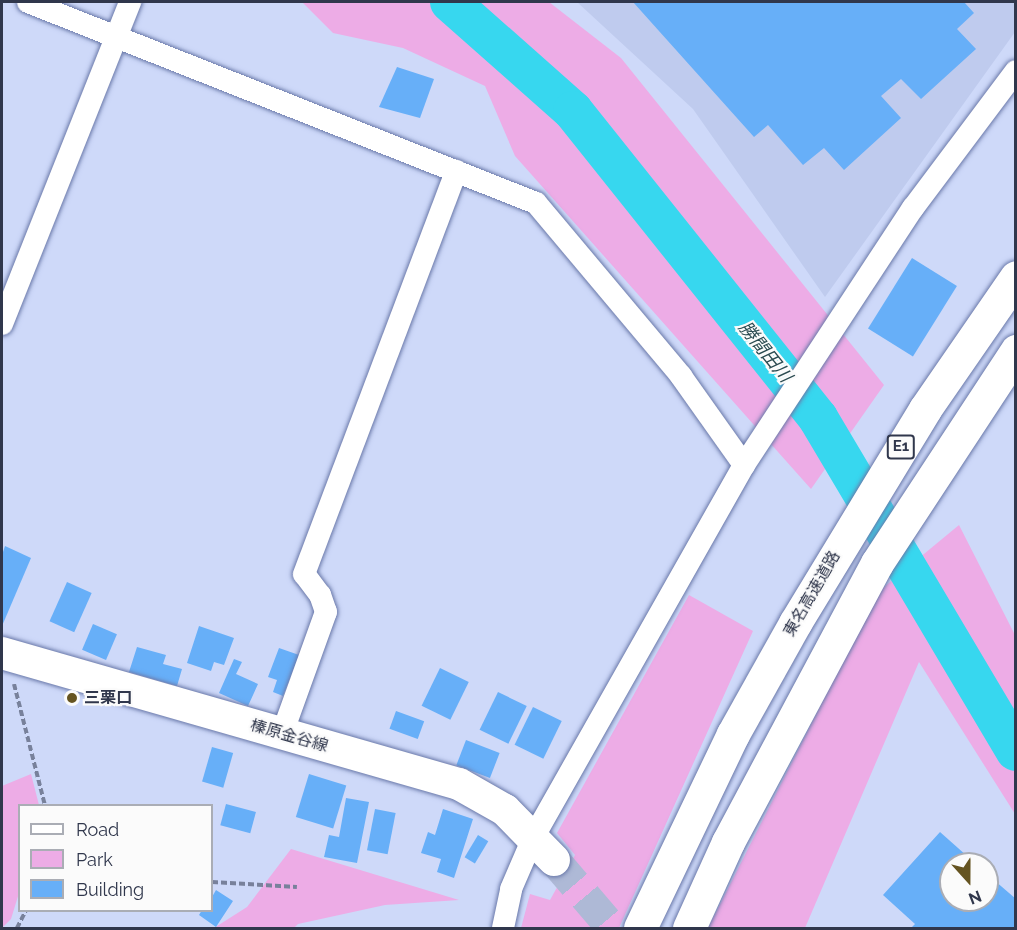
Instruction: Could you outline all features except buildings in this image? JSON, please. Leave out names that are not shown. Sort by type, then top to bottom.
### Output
[{"type":"highway","name":"東名高速道路","points":[[640,928],[728,744],[795,623],[919,419],[1016,277]]},
{"type":"highway","name":"E1","points":[[689,928],[728,842],[829,649],[943,458],[1016,351]]},
{"type":"main road","name":"榛原金谷線","points":[[4,654],[459,784],[505,810],[544,849]]},
{"type":"street","points":[[28,2],[536,203],[681,376],[744,465]]},
{"type":"street","points":[[2,324],[130,2]]},
{"type":"street","points":[[503,928],[511,889],[544,849],[744,465],[819,347],[913,208],[1016,71]]},
{"type":"street","points":[[282,734],[326,612],[320,595],[304,574],[456,171]]},
{"type":"path","points":[[4,654],[47,804]]},
{"type":"path","points":[[213,882],[297,887]]},
{"type":"path","points":[[17,928],[25,912]]},
{"type":"shaded area","points":[[577,2],[1015,2],[1015,32],[825,297],[693,109]]},
{"type":"green space","points":[[302,2],[549,2],[621,58],[884,385],[811,489],[515,156],[485,86],[403,48],[333,33]]},
{"type":"green space","points":[[959,525],[1015,635],[1015,814],[919,662],[805,928],[708,928],[878,592]]},
{"type":"green space","points":[[689,595],[753,631],[619,928],[521,928],[530,894],[550,900],[575,855],[557,833]]},
{"type":"green space","points":[[31,774],[39,804],[18,804],[18,896],[11,919],[2,928],[2,786]]},
{"type":"green space","points":[[291,849],[459,900],[385,905],[298,924],[294,928],[214,928],[247,907]]},
{"type":"waterway","name":"勝間田川","points":[[450,2],[573,111],[818,418],[1016,751]]},
{"type":"tunnel","points":[[554,860],[612,928]]},
{"type":"place","name":"三栗口","points":[[72,698]]}]
